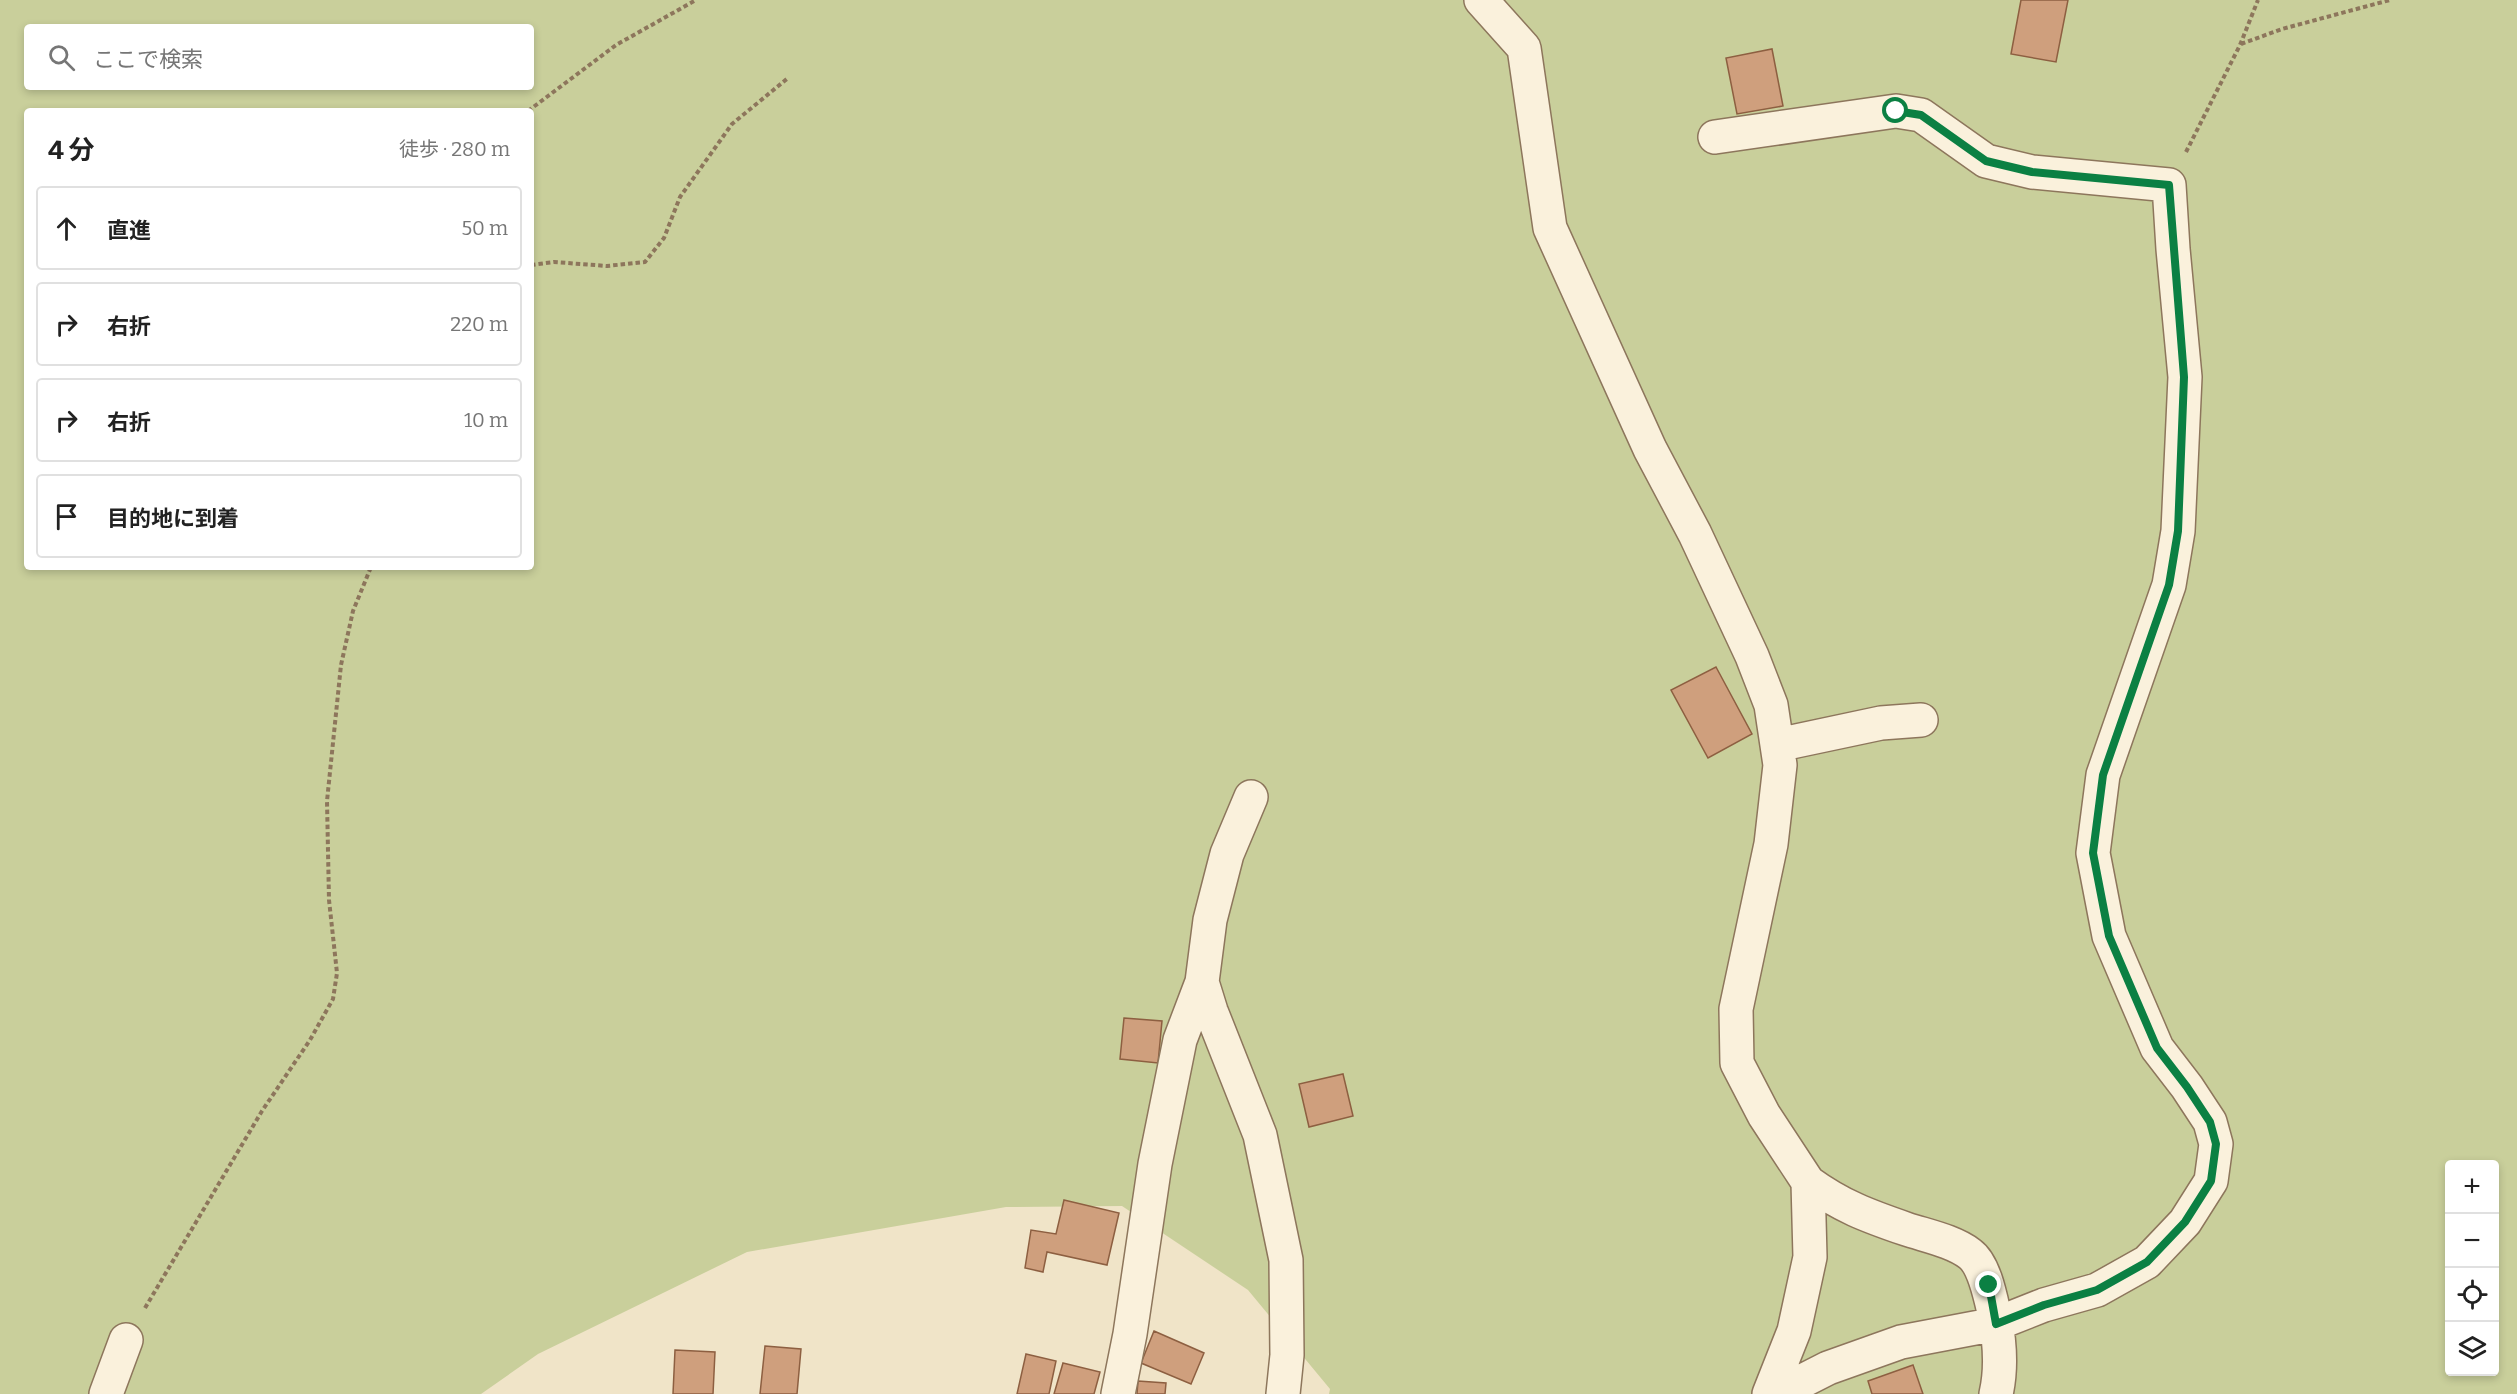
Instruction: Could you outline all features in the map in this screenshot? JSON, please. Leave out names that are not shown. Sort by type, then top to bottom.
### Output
[{"type":"street","points":[[1481,0],[1524,48],[1550,228],[1650,449],[1695,534],[1752,656],[1771,705],[1780,765],[1771,844],[1736,1009],[1737,1063],[1764,1115],[1808,1182],[1836,1202],[1939,1240],[1972,1255],[1989,1285],[1996,1324],[2001,1373],[1996,1394]]},
{"type":"street","points":[[1715,137],[1896,111],[1921,115],[1986,161],[2032,172],[2169,185],[2184,377],[2178,531],[2169,585],[2103,775],[2093,853],[2109,936],[2157,1048],[2210,1122],[2216,1144],[2211,1181],[2185,1222],[2147,1262],[2097,1290],[2044,1305],[1996,1324],[1901,1342],[1828,1368],[1777,1394]]},
{"type":"street","points":[[1777,745],[1881,723],[1921,720]]},
{"type":"street","points":[[1118,1394],[1130,1334],[1155,1164],[1180,1040],[1202,982],[1210,920],[1227,854],[1251,797]]},
{"type":"street","points":[[1202,982],[1211,1011],[1260,1135],[1286,1260],[1287,1355],[1283,1394]]},
{"type":"street","points":[[1769,1394],[1794,1331],[1810,1257],[1808,1182]]},
{"type":"street","points":[[106,1394],[126,1340]]},
{"type":"path","points":[[532,108],[615,45],[696,0]]},
{"type":"path","points":[[2169,185],[2240,45],[2259,0]]},
{"type":"path","points":[[2240,45],[2282,28],[2390,0]]},
{"type":"path","points":[[534,265],[554,262],[607,266],[645,262],[664,238],[680,197],[732,124],[788,78]]},
{"type":"path","points":[[126,1340],[262,1111],[310,1040],[333,999],[337,973],[329,900],[327,801],[341,665],[353,611],[370,570]]},
{"type":"green space","points":[[0,0],[2517,0],[2517,1394],[1329,1394],[1330,1389],[1248,1290],[1122,1206],[1006,1207],[747,1252],[538,1354],[481,1394],[0,1394]]},
{"type":"building","points":[[2021,0],[2068,0],[2056,62],[2011,54]]},
{"type":"building","points":[[1772,49],[1783,106],[1737,114],[1726,58]]},
{"type":"building","points":[[1716,667],[1752,734],[1708,758],[1671,690]]},
{"type":"building","points":[[1124,1018],[1162,1021],[1158,1063],[1120,1059]]},
{"type":"building","points":[[1343,1074],[1353,1116],[1309,1127],[1299,1084]]},
{"type":"building","points":[[1064,1200],[1119,1213],[1107,1265],[1047,1252],[1043,1272],[1025,1268],[1031,1230],[1056,1234]]},
{"type":"building","points":[[1154,1331],[1204,1353],[1191,1384],[1141,1363]]},
{"type":"building","points":[[765,1346],[801,1349],[797,1394],[760,1394]]},
{"type":"building","points":[[675,1350],[715,1352],[713,1394],[673,1394]]},
{"type":"building","points":[[1026,1354],[1056,1361],[1049,1394],[1017,1394]]},
{"type":"building","points":[[1063,1363],[1100,1372],[1094,1394],[1054,1394]]},
{"type":"building","points":[[1913,1365],[1923,1394],[1872,1394],[1868,1381]]},
{"type":"building","points":[[1138,1381],[1166,1383],[1165,1394],[1137,1394]]},
{"type":"route","points":[[1896,111],[1921,115],[1986,161],[2032,172],[2169,185],[2184,377],[2178,531],[2169,585],[2103,775],[2093,853],[2109,936],[2157,1048],[2210,1122],[2216,1144],[2211,1181],[2185,1222],[2147,1262],[2097,1290],[2044,1305],[1996,1324],[1989,1285]]}]
